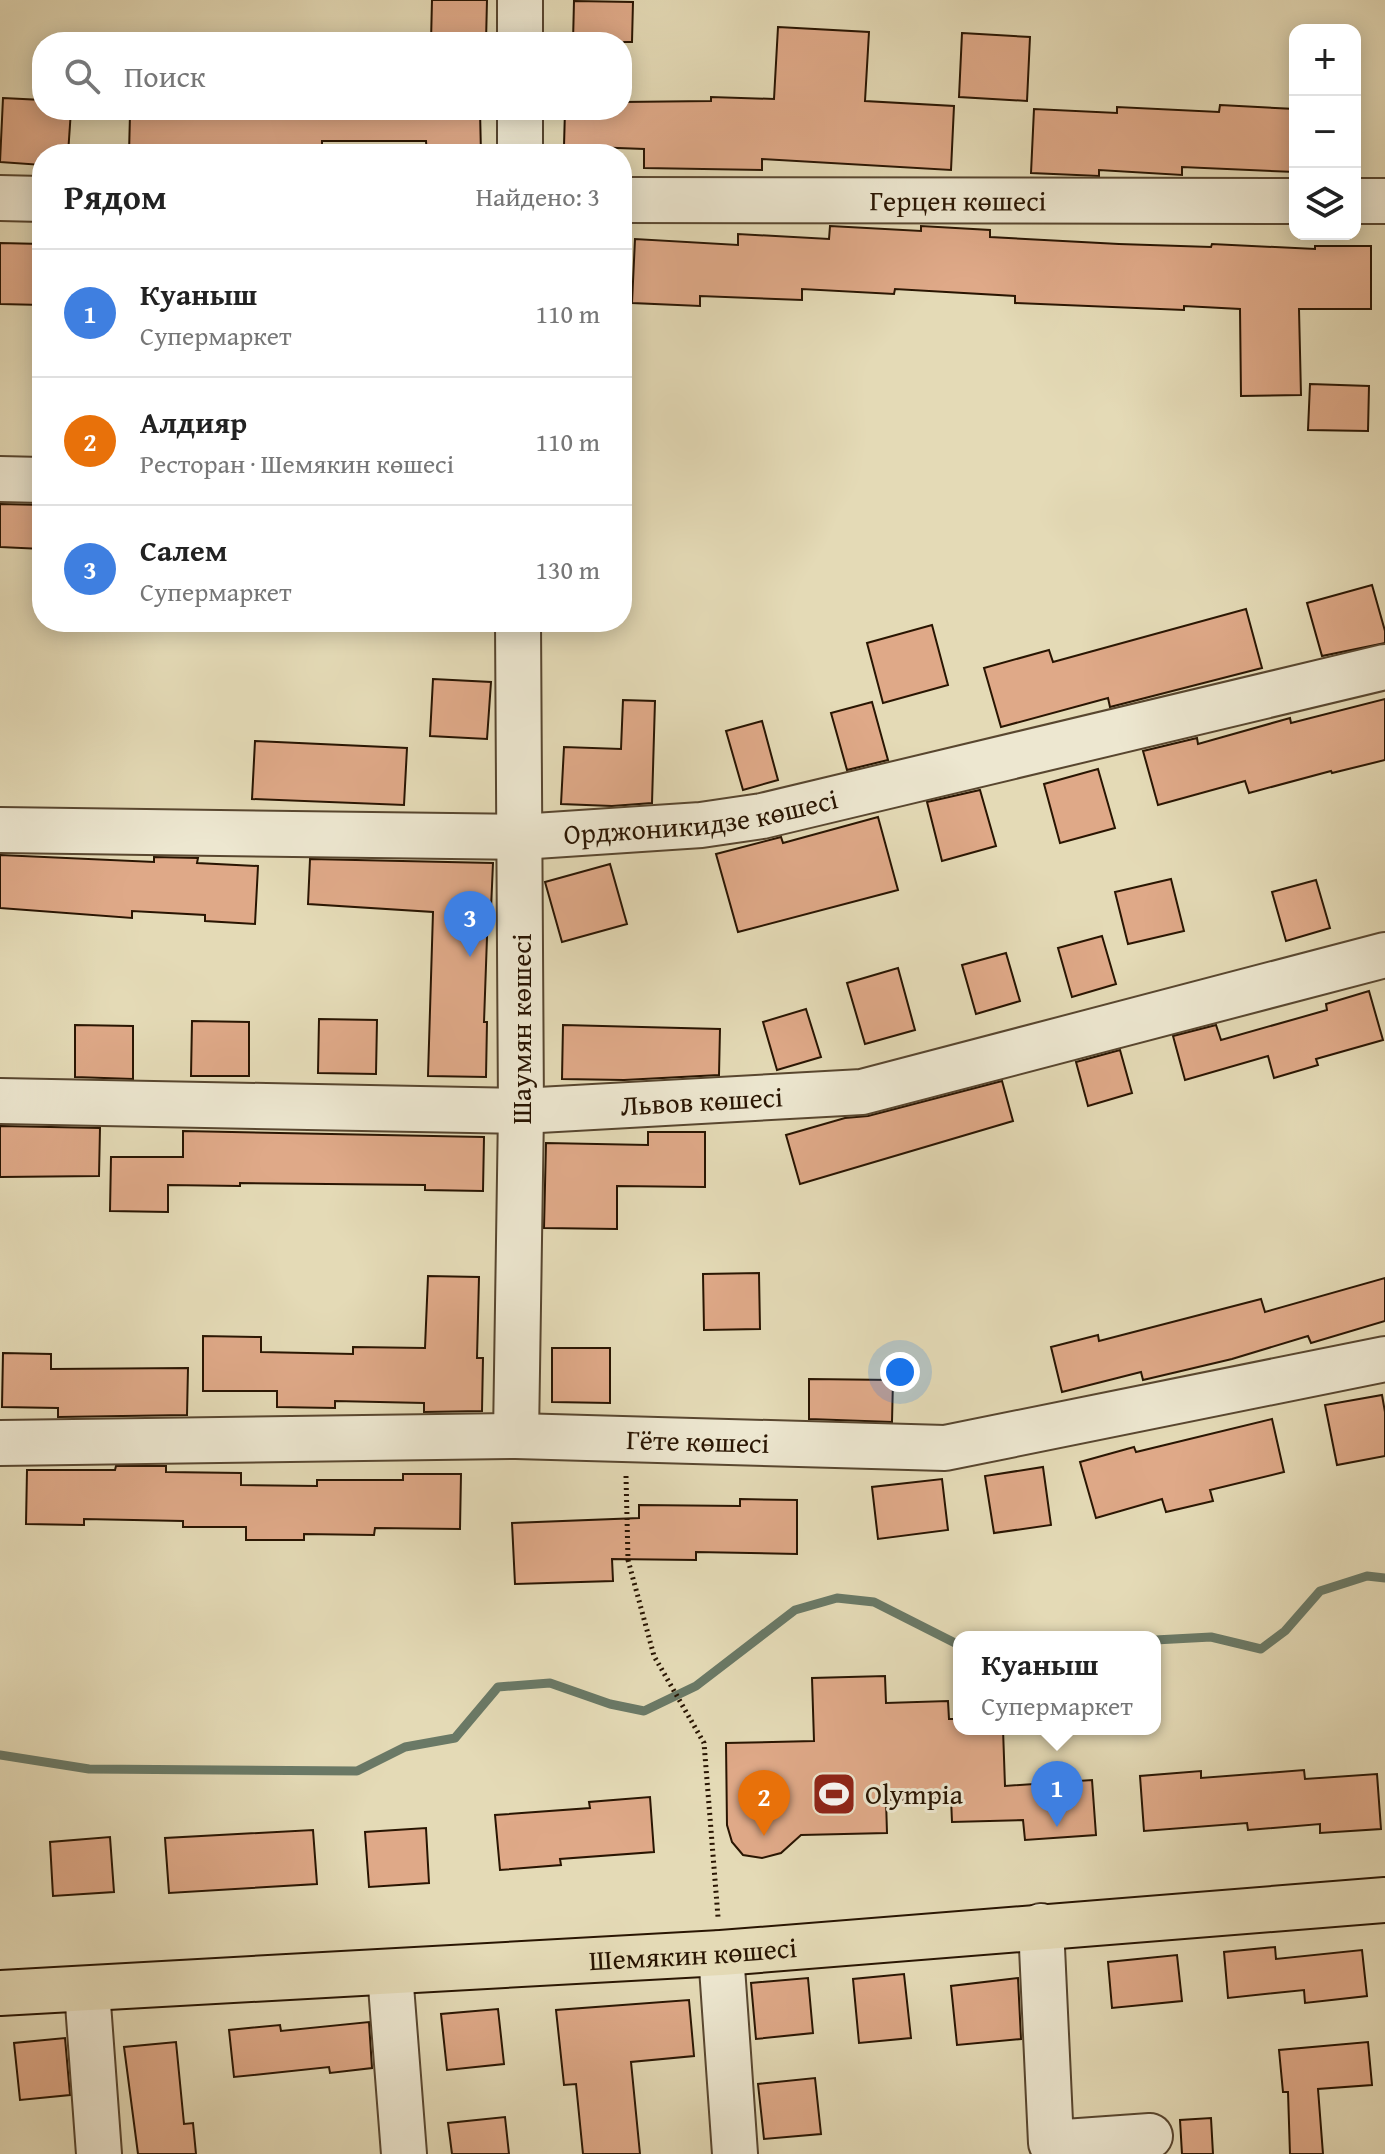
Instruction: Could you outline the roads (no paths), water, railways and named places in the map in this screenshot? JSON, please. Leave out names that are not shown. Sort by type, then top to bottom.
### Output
[{"type":"main road","name":"Шемякин көшесі","points":[[0,1993],[721,1953],[1385,1900]]},
{"type":"street","points":[[520,0],[520,32]]},
{"type":"street","points":[[520,120],[520,144]]},
{"type":"street","points":[[0,198],[32,199]]},
{"type":"street","name":"Герцен көшесі","points":[[632,200],[1289,201]]},
{"type":"street","points":[[1361,201],[1385,201]]},
{"type":"street","points":[[0,479],[32,480]]},
{"type":"street","name":"Шаумян көшесі","points":[[516,1436],[521,1111],[518,632]]},
{"type":"street","name":"Орджоникидзе көшесі","points":[[0,830],[520,837],[701,825],[762,816],[1385,667]]},
{"type":"street","name":"Львов көшесі","points":[[0,1101],[521,1111],[862,1092],[1385,955]]},
{"type":"street","name":"Гёте көшесі","points":[[0,1443],[516,1436],[945,1448],[1385,1359]]},
{"type":"street","points":[[1041,1926],[1051,2143],[1150,2136]]},
{"type":"street","points":[[721,1953],[735,2154]]},
{"type":"street","points":[[390,1973],[404,2154]]},
{"type":"street","points":[[87,1990],[99,2154]]},
{"type":"waterway","points":[[1161,1640],[1211,1637],[1261,1649],[1285,1631],[1320,1591],[1367,1576],[1385,1578]]},
{"type":"waterway","points":[[0,1755],[89,1769],[357,1771],[405,1747],[455,1738],[498,1687],[550,1683],[610,1704],[644,1711],[696,1686],[795,1610],[837,1598],[874,1602],[953,1642]]},
{"type":"place","name":"Салем","points":[[470,957]]},
{"type":"place","name":"Olympia","points":[[834,1794]]},
{"type":"place","name":"Куаныш","points":[[1057,1827]]},
{"type":"place","name":"Алдияр","points":[[764,1836]]}]
